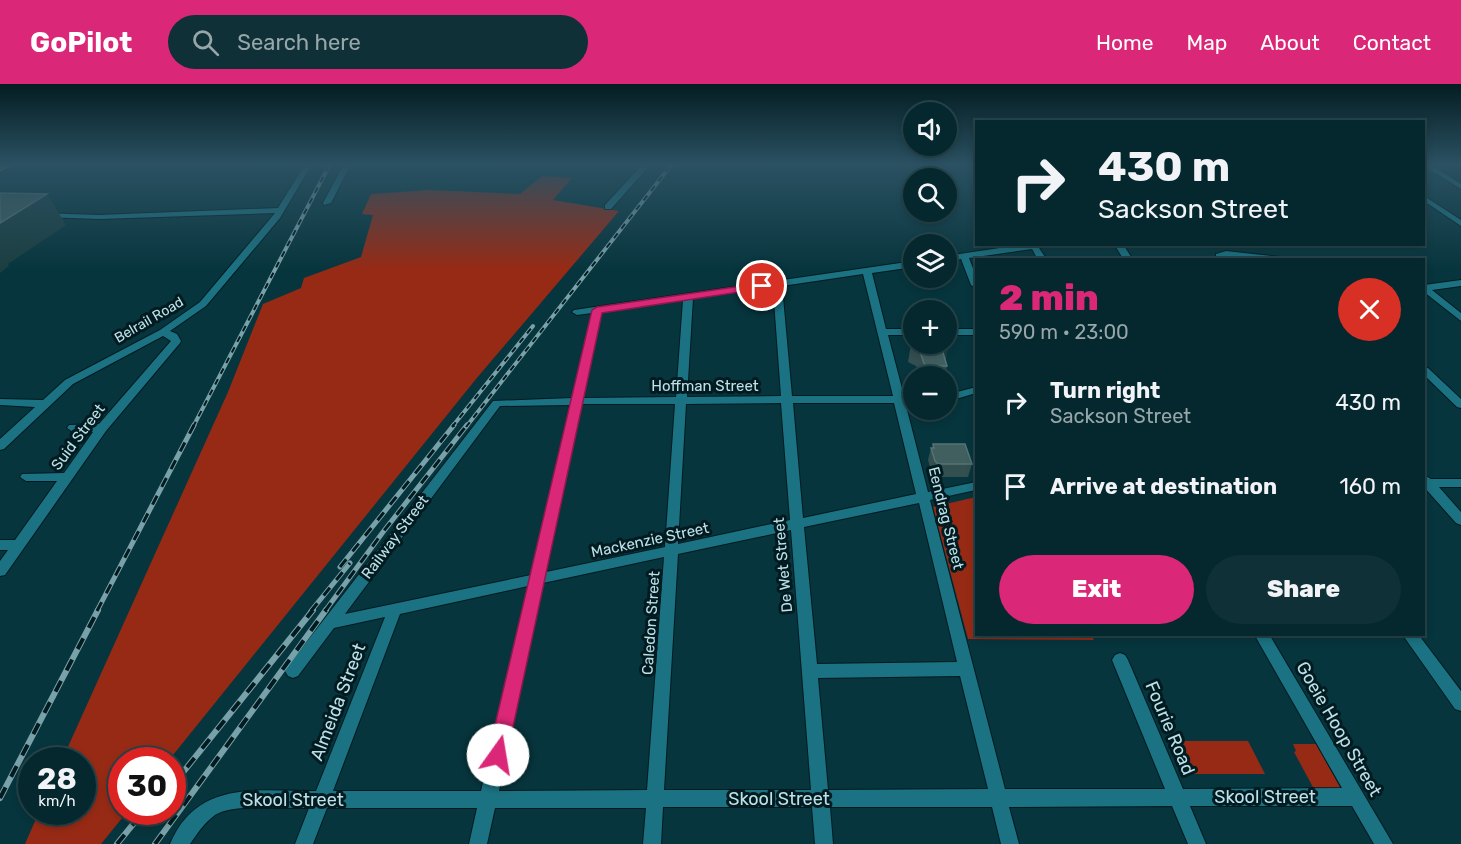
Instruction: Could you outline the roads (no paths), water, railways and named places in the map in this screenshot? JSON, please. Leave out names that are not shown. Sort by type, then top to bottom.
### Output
[{"type":"street","name":"Belrail Road","points":[[0,446],[44,404],[80,375],[163,332],[193,312],[210,296],[287,199]]},
{"type":"street","points":[[608,207],[615,199]]},
{"type":"street","points":[[1426,199],[1461,224]]},
{"type":"street","points":[[39,221],[281,210]]},
{"type":"street","points":[[30,214],[141,216]]},
{"type":"street","points":[[957,257],[1034,246]]},
{"type":"street","points":[[1220,258],[1219,256],[1226,254],[1262,258]]},
{"type":"street","points":[[964,256],[975,283]]},
{"type":"street","points":[[577,312],[903,266]]},
{"type":"street","name":"Eendrag Street","points":[[867,271],[1010,844]]},
{"type":"street","points":[[1425,288],[1461,283]]},
{"type":"street","name":"De Wet Street","points":[[777,284],[824,844]]},
{"type":"street","points":[[1425,289],[1461,318]]},
{"type":"street","name":"Caledon Street","points":[[652,844],[688,297]]},
{"type":"street","points":[[478,844],[597,310]]},
{"type":"street","name":"Suid Street","points":[[0,572],[102,428],[176,341],[174,336],[163,332]]},
{"type":"street","points":[[883,332],[903,332]]},
{"type":"street","points":[[957,332],[975,332]]},
{"type":"street","points":[[1425,371],[1461,405]]},
{"type":"street","points":[[957,396],[975,390]]},
{"type":"street","name":"Hoffman Street","points":[[497,403],[903,399]]},
{"type":"street","points":[[0,402],[44,404]]},
{"type":"street","name":"Railway Street","points":[[293,672],[497,403]]},
{"type":"street","points":[[73,428],[102,428]]},
{"type":"street","points":[[26,477],[66,477]]},
{"type":"street","points":[[1425,481],[1461,483]]},
{"type":"street","points":[[1425,481],[1461,520]]},
{"type":"street","name":"Mackenzie Street","points":[[329,622],[672,552],[975,486]]},
{"type":"street","points":[[0,545],[18,545]]},
{"type":"street","name":"Almeida Street","points":[[304,844],[395,609]]},
{"type":"street","name":"Goeie Hoop Street","points":[[1262,636],[1384,844]]},
{"type":"street","points":[[1411,636],[1461,703]]},
{"type":"street","name":"Fourie Road","points":[[1120,660],[1197,844]]},
{"type":"street","points":[[810,671],[966,669]]},
{"type":"street","name":"Skool Street","points":[[179,844],[196,819],[216,802],[235,800],[1356,797]]},
{"type":"railway","points":[[193,427],[312,199]]},
{"type":"railway","points":[[466,427],[644,199]]},
{"type":"railway","points":[[452,427],[533,326]]},
{"type":"railway","points":[[97,611],[194,425]]},
{"type":"railway","points":[[340,567],[454,425]]},
{"type":"railway","points":[[325,611],[383,532],[467,425]]},
{"type":"railway","points":[[311,611],[350,563]]},
{"type":"railway","points":[[0,798],[98,610]]},
{"type":"railway","points":[[186,769],[313,610]]},
{"type":"railway","points":[[155,844],[326,610]]},
{"type":"railway","points":[[117,844],[132,825]]}]
